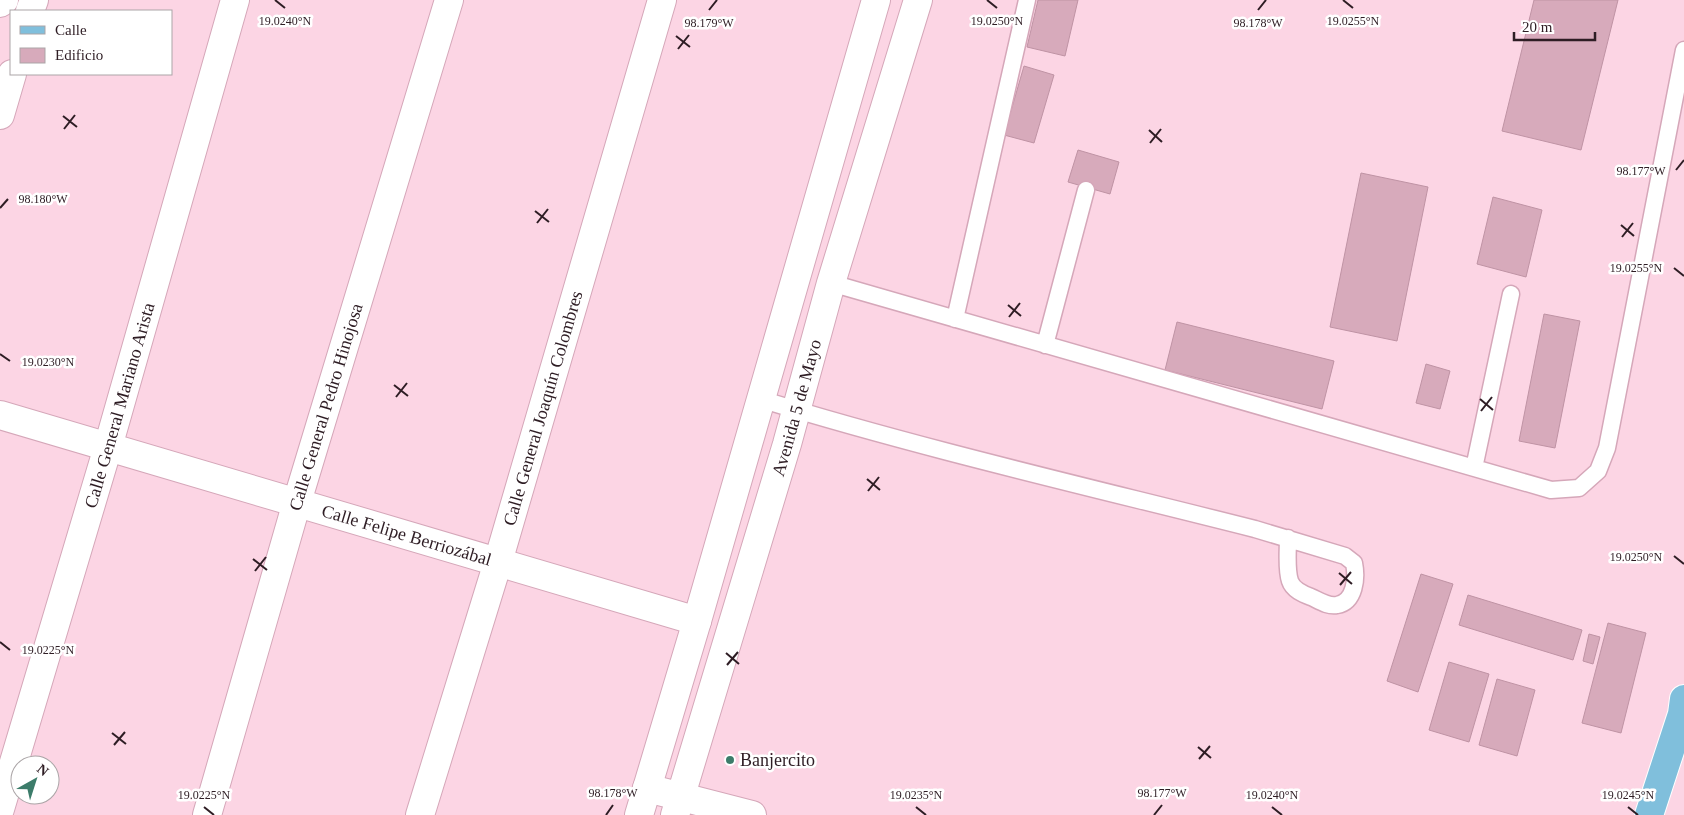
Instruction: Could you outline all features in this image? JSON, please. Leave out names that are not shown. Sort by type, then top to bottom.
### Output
[{"type":"main road","points":[[1650,815],[1682,714],[1684,700]]},
{"type":"street","points":[[0,3],[4,0]]},
{"type":"street","name":"Calle General Mariano Arista","points":[[0,809],[108,446],[236,0]]},
{"type":"street","name":"Calle General Pedro Hinojosa","points":[[207,815],[297,502],[449,0]]},
{"type":"street","name":"Calle General Joaquín Colombres","points":[[420,815],[498,562],[662,0]]},
{"type":"street","name":"Avenida 5 de Mayo","points":[[639,815],[697,621],[876,0]]},
{"type":"street","name":"Avenida 5 de Mayo","points":[[678,806],[796,410],[831,283],[918,0]]},
{"type":"street","points":[[0,115],[12,75]]},
{"type":"street","name":"Calle Felipe Berriozábal","points":[[0,415],[697,621]]},
{"type":"street","points":[[647,788],[678,806],[752,815]]},
{"type":"lane","points":[[955,319],[1027,0]]},
{"type":"lane","points":[[831,283],[1551,490],[1579,488],[1598,471],[1607,448],[1684,50]]},
{"type":"lane","points":[[1045,345],[1086,190]]},
{"type":"lane","points":[[1474,468],[1511,294]]},
{"type":"lane","points":[[760,399],[846,425],[954,454],[1288,538],[1345,556],[1354,564],[1356,574],[1353,592],[1346,601],[1336,605],[1326,604],[1301,593],[1295,588],[1290,582],[1288,538]]},
{"type":"building","points":[[1038,0],[1078,0],[1065,56],[1027,47]]},
{"type":"building","points":[[1534,0],[1618,0],[1581,150],[1502,131]]},
{"type":"building","points":[[1024,66],[1054,75],[1034,143],[1004,135]]},
{"type":"building","points":[[1078,150],[1119,162],[1110,194],[1068,182]]},
{"type":"building","points":[[1361,173],[1428,187],[1397,341],[1330,327]]},
{"type":"building","points":[[1493,197],[1542,210],[1526,277],[1477,264]]},
{"type":"building","points":[[1544,314],[1580,321],[1555,448],[1519,441]]},
{"type":"building","points":[[1177,322],[1334,361],[1322,409],[1165,370]]},
{"type":"building","points":[[1426,364],[1450,371],[1440,409],[1416,403]]},
{"type":"building","points":[[1421,574],[1453,584],[1418,692],[1387,681]]},
{"type":"building","points":[[1468,595],[1582,630],[1573,660],[1459,625]]},
{"type":"building","points":[[1608,623],[1646,633],[1621,733],[1582,723]]},
{"type":"building","points":[[1589,634],[1600,637],[1593,664],[1583,661]]},
{"type":"building","points":[[1449,662],[1489,674],[1469,742],[1429,730]]},
{"type":"building","points":[[1497,679],[1535,690],[1517,756],[1479,745]]},
{"type":"place","name":"Banjercito","points":[[730,760]]}]
